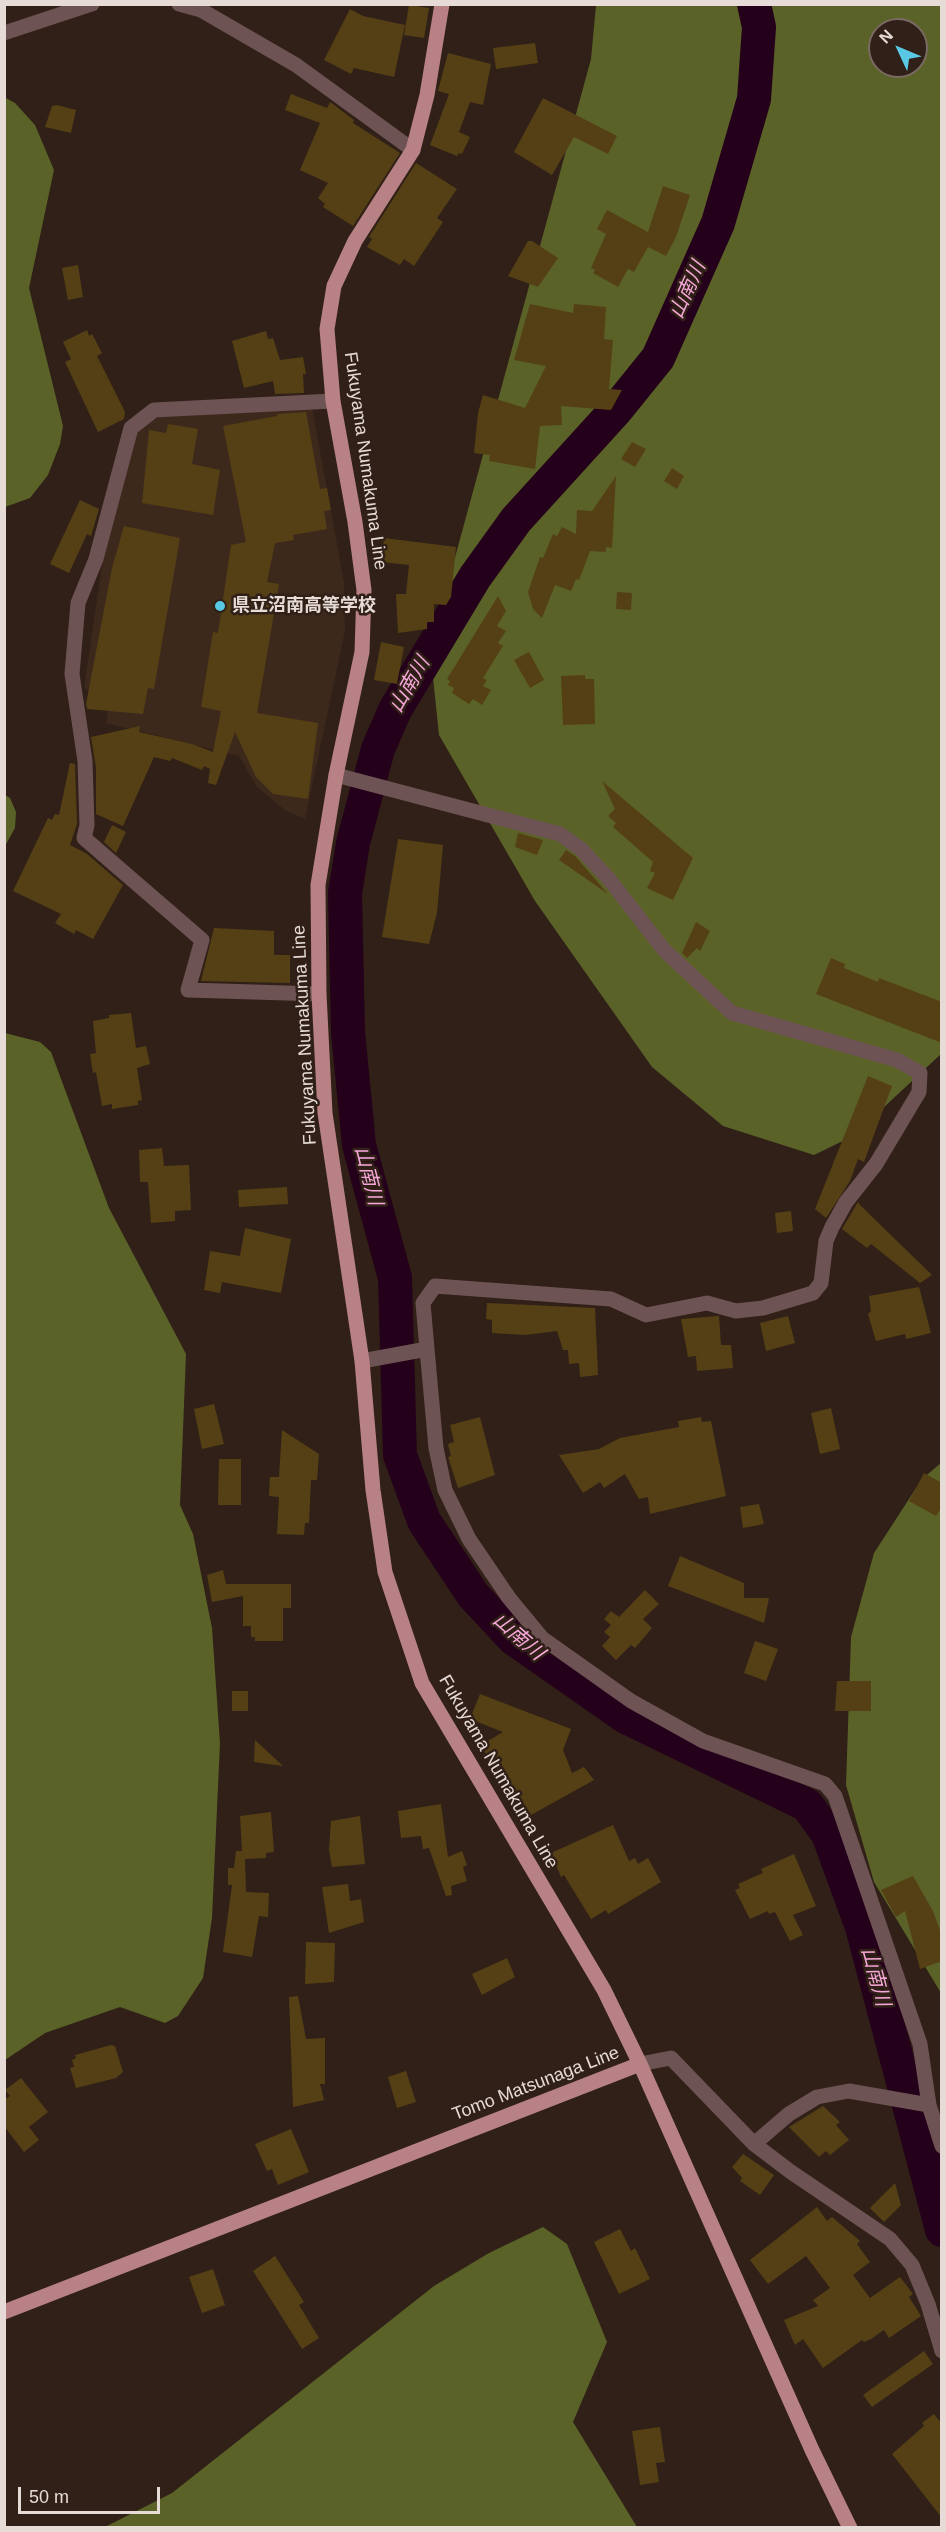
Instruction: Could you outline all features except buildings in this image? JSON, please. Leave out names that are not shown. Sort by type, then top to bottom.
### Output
[{"type":"main road","name":"Fukuyama Numakuma Line","points":[[442,4],[427,95],[413,150],[355,241],[334,286],[327,329],[333,401],[364,590],[362,652],[343,776],[318,885],[319,994],[325,1113],[362,1361],[373,1490],[385,1572],[422,1683],[604,1990],[640,2064]]},
{"type":"main road","name":"Tomo Matsunaga Line","points":[[4,2312],[640,2064],[812,2450],[850,2528]]},
{"type":"street","points":[[4,33],[93,4]]},
{"type":"street","points":[[179,4],[201,10],[296,65],[413,150]]},
{"type":"street","points":[[319,994],[188,990],[202,940],[84,838],[85,761],[72,674],[78,603],[96,559],[131,428],[154,410],[333,401]]},
{"type":"street","points":[[343,776],[560,834],[581,849],[609,879],[664,950],[732,1013],[819,1040],[897,1060],[920,1073],[919,1092],[876,1164],[846,1202],[832,1227],[826,1242],[821,1283],[813,1293],[764,1308],[736,1311],[706,1303],[646,1315],[611,1299],[435,1286],[423,1303],[425,1350],[436,1448],[445,1490],[469,1539],[509,1598],[542,1638],[631,1701],[702,1741],[825,1784],[835,1796],[920,2043],[924,2104],[942,2146]]},
{"type":"street","points":[[362,1361],[425,1350]]},
{"type":"street","points":[[640,2064],[671,2058],[754,2144],[790,2172],[890,2239],[912,2265],[928,2304],[942,2351]]},
{"type":"street","points":[[754,2144],[789,2114],[817,2097],[849,2091],[924,2104]]},
{"type":"shaded area","name":"県立沼南高等学校","points":[[312,407],[344,582],[345,631],[305,819],[286,811],[257,787],[239,756],[106,723],[110,697],[84,688],[102,565],[138,430],[149,418]]},
{"type":"green space","points":[[596,5],[941,5],[941,1054],[853,1136],[814,1155],[723,1126],[652,1067],[535,901],[439,735],[430,649],[591,59]]},
{"type":"green space","points":[[4,97],[15,103],[35,125],[54,170],[29,288],[63,426],[60,444],[48,475],[30,498],[5,507]]},
{"type":"green space","points":[[5,795],[10,798],[16,812],[15,828],[5,846]]},
{"type":"green space","points":[[5,1033],[40,1042],[51,1052],[109,1208],[186,1354],[180,1505],[193,1534],[212,1628],[220,1743],[212,1918],[203,1978],[178,2016],[165,2023],[120,2007],[45,2033],[5,2060]]},
{"type":"green space","points":[[941,1463],[941,1993],[874,1882],[846,1785],[851,1637],[874,1553],[922,1479]]},
{"type":"green space","points":[[543,2227],[567,2244],[607,2342],[573,2422],[637,2527],[105,2527],[172,2493],[434,2286],[489,2253]]},
{"type":"waterway","name":"山南川","points":[[754,4],[759,27],[754,99],[718,223],[658,358],[616,410],[516,520],[475,577],[395,710],[378,749],[353,843],[345,893],[348,1032],[359,1145],[395,1278],[400,1455],[424,1521],[473,1595],[513,1638],[626,1717],[807,1805],[828,1834],[862,1927],[942,2230]]},
{"type":"place","name":"県立沼南高等学校","points":[[220,606]]}]
